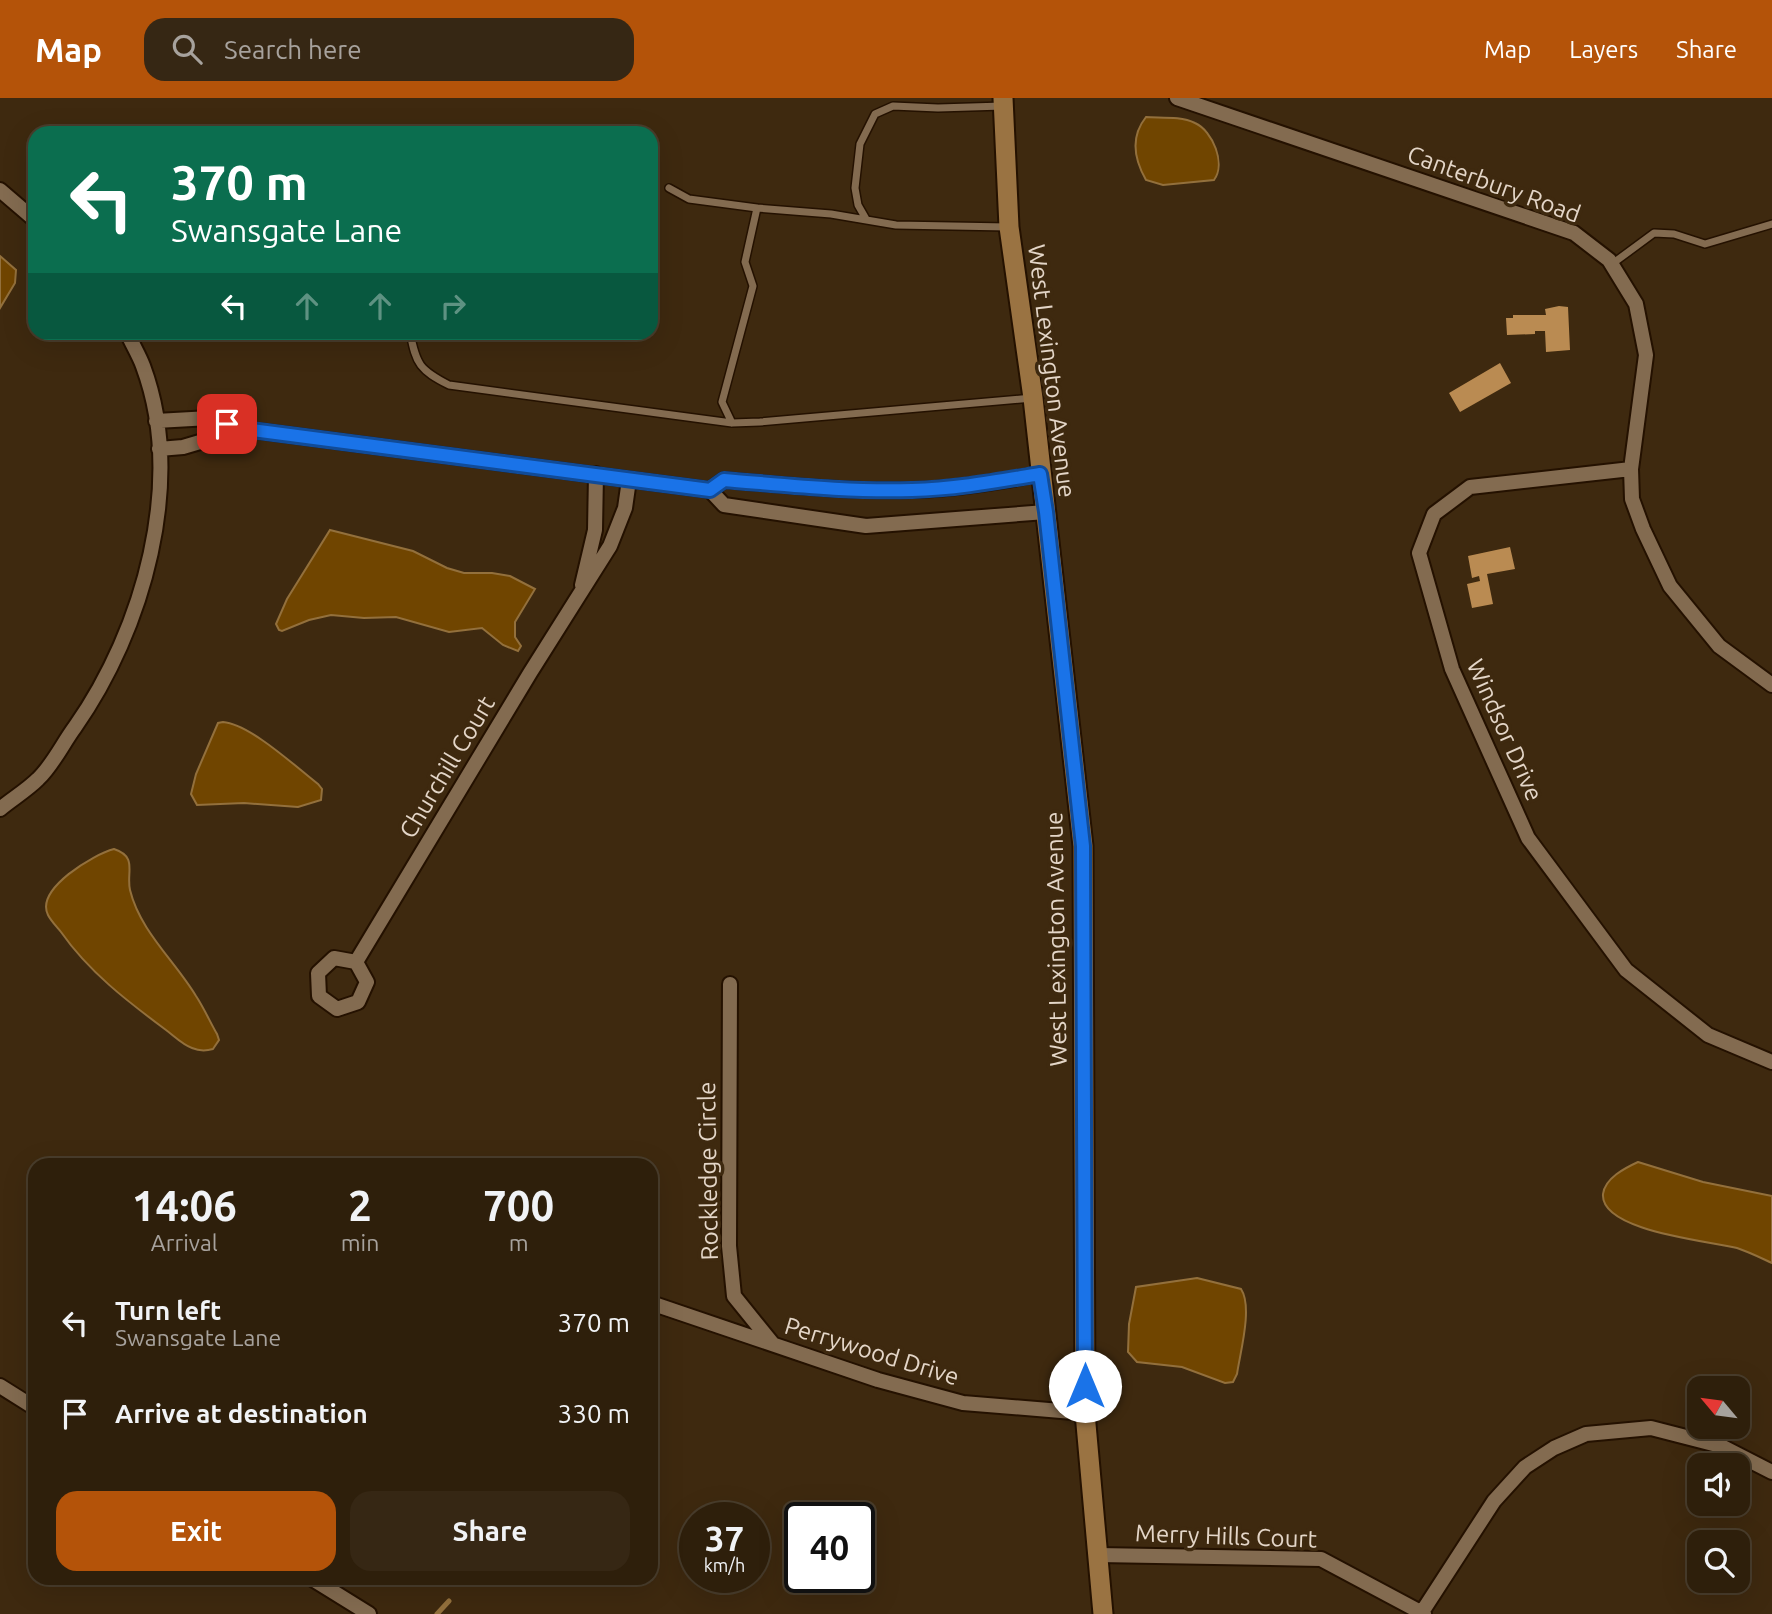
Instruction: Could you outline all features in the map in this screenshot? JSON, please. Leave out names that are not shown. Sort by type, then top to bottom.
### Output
[{"type":"street","name":"Canterbury Road","points":[[1177,98],[1574,233],[1612,264],[1636,304],[1646,355],[1631,469],[1632,499],[1643,529],[1670,586],[1719,646],[1772,685]]},
{"type":"street","name":"West Lexington Avenue","points":[[1003,102],[1009,227],[1046,512],[1083,846],[1085,1413],[1103,1614]]},
{"type":"street","points":[[0,190],[28,214]]},
{"type":"street","points":[[0,809],[39,778],[96,696],[139,600],[160,506],[159,449],[144,367],[131,340]]},
{"type":"street","points":[[156,421],[210,418],[244,429],[710,490],[724,505],[866,526],[1046,512]]},
{"type":"street","points":[[159,449],[183,447],[244,429]]},
{"type":"street","name":"Windsor Drive","points":[[1631,469],[1469,486],[1434,514],[1419,553],[1452,669],[1528,838],[1626,970],[1708,1035],[1772,1062]]},
{"type":"street","name":"Churchill Court","points":[[579,596],[595,530],[596,474]]},
{"type":"street","points":[[710,490],[724,480],[823,488],[912,490],[986,483],[1040,474]]},
{"type":"street","name":"Churchill Court","points":[[356,962],[610,546],[625,508],[629,480]]},
{"type":"street","name":"Rockledge Circle","points":[[730,984],[729,1246],[734,1296],[773,1344]]},
{"type":"street","name":"Perrywood Drive","points":[[658,1305],[878,1380],[963,1403],[1085,1413]]},
{"type":"street","points":[[0,1386],[28,1404]]},
{"type":"street","points":[[1423,1613],[1494,1501],[1525,1468],[1554,1448],[1586,1434],[1651,1428],[1721,1446],[1772,1472]]},
{"type":"street","name":"Merry Hills Court","points":[[1098,1555],[1321,1559],[1423,1613]]},
{"type":"street","points":[[323,1585],[369,1614]]},
{"type":"lane","points":[[866,219],[858,205],[855,188],[860,144],[876,114],[893,106],[938,108],[1003,102]]},
{"type":"lane","points":[[669,188],[689,199],[831,214],[896,225],[1009,227]]},
{"type":"lane","points":[[732,423],[722,402],[753,286],[745,261],[757,208]]},
{"type":"lane","points":[[1612,264],[1654,233],[1674,234],[1705,244],[1772,224]]},
{"type":"lane","points":[[412,340],[414,352],[425,373],[449,384],[732,423],[1032,398]]},
{"type":"shaded area","points":[[1146,117],[1184,119],[1201,127],[1216,148],[1219,165],[1214,180],[1163,185],[1146,180],[1137,156],[1136,140]]},
{"type":"shaded area","points":[[0,256],[16,270],[15,283],[0,308]]},
{"type":"shaded area","points":[[330,530],[413,551],[447,568],[464,573],[510,576],[535,589],[515,622],[515,637],[521,646],[518,651],[503,645],[482,628],[449,632],[396,617],[331,615],[279,630],[276,624],[287,599]]},
{"type":"shaded area","points":[[223,722],[246,730],[285,757],[318,784],[322,789],[321,800],[298,807],[244,803],[197,805],[191,794],[196,774],[218,723]]},
{"type":"shaded area","points":[[114,849],[129,861],[130,890],[142,919],[188,983],[217,1034],[219,1040],[213,1049],[200,1050],[185,1045],[123,997],[72,947],[48,915],[46,905],[58,884],[81,865]]},
{"type":"shaded area","points":[[1638,1162],[1703,1182],[1772,1196],[1772,1263],[1737,1248],[1658,1232],[1619,1217],[1607,1207],[1603,1194],[1605,1188],[1616,1174]]},
{"type":"shaded area","points":[[1197,1278],[1241,1289],[1244,1297],[1245,1330],[1233,1382],[1225,1383],[1182,1367],[1137,1362],[1128,1352],[1129,1324],[1136,1287]]},
{"type":"building","points":[[1568,307],[1570,350],[1546,352],[1545,331],[1507,335],[1506,318],[1513,318],[1513,315],[1546,315],[1545,309]]},
{"type":"building","points":[[1500,363],[1511,383],[1460,412],[1449,393]]},
{"type":"building","points":[[1510,547],[1515,569],[1487,574],[1493,604],[1472,608],[1467,584],[1480,581],[1479,576],[1472,578],[1468,556]]},
{"type":"waterway","points":[[437,1614],[449,1601]]},
{"type":"route","points":[[227,424],[244,429],[710,490],[724,480],[823,488],[912,490],[986,483],[1040,474],[1083,846],[1085,1386]]}]
